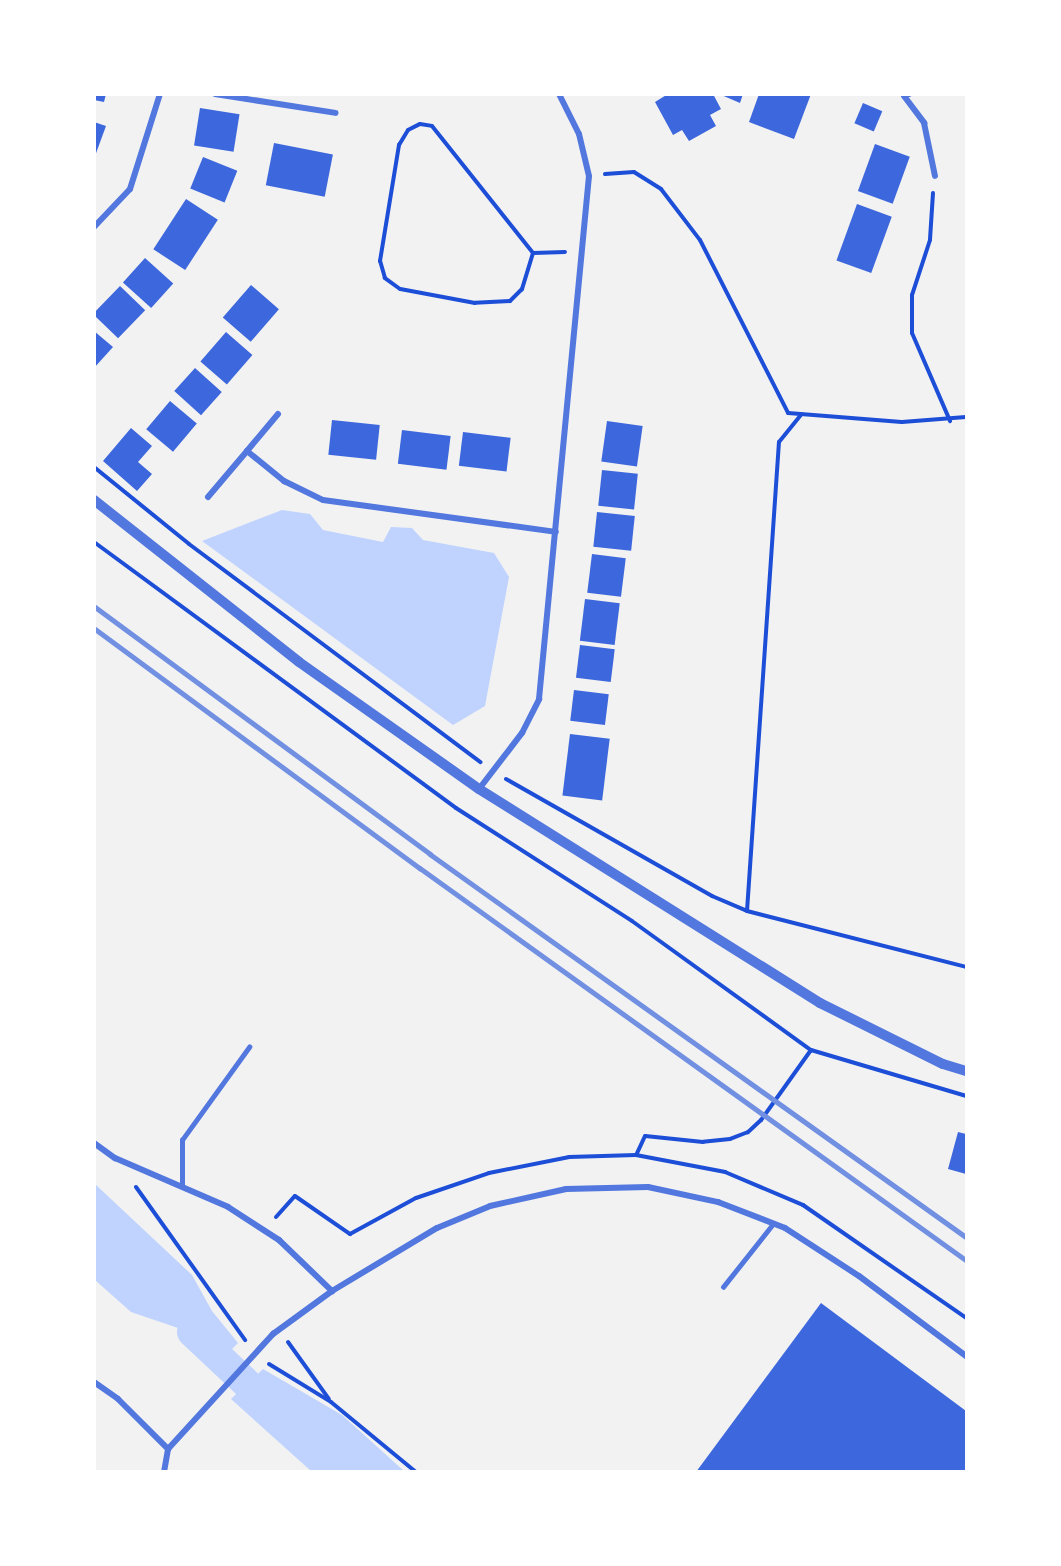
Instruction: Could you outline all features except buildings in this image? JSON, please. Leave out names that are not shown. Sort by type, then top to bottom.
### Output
[{"type":"street","points":[[94,227],[130,189],[160,94]]},
{"type":"street","points":[[214,94],[336,113]]},
{"type":"street","points":[[479,789],[522,734],[539,699],[584,252],[589,176],[579,134],[562,95]]},
{"type":"street","points":[[904,95],[924,123],[935,176]]},
{"type":"street","points":[[208,498],[278,414]]},
{"type":"street","points":[[247,451],[284,481],[323,500],[556,532]]},
{"type":"street","points":[[94,500],[299,662],[479,789],[820,1003],[943,1064],[966,1071]]},
{"type":"street","points":[[94,1143],[115,1158],[228,1207],[279,1240],[332,1291]]},
{"type":"street","points":[[164,1472],[168,1449],[275,1332],[332,1291],[437,1228],[490,1206],[566,1188],[648,1187],[718,1202],[773,1224],[859,1276],[966,1356]]},
{"type":"street","points":[[94,1382],[118,1399],[168,1449]]},
{"type":"lane","points":[[182,1187],[182,1140],[249,1047]]},
{"type":"lane","points":[[723,1287],[773,1224]]},
{"type":"path","points":[[420,124],[432,126],[533,253],[522,289],[510,301],[464,301],[400,289],[385,278],[380,261],[399,145],[408,130],[420,124]]},
{"type":"path","points":[[589,176],[634,172],[661,189],[700,240],[788,413],[902,422],[950,421],[966,417]]},
{"type":"path","points":[[935,176],[930,240],[912,295],[912,333],[950,421]]},
{"type":"path","points":[[533,253],[584,252]]},
{"type":"path","points":[[747,911],[779,442],[802,414]]},
{"type":"path","points":[[94,542],[456,808],[632,921],[811,1050],[966,1096]]},
{"type":"path","points":[[636,1155],[645,1136],[703,1142],[730,1139],[748,1132],[761,1120],[811,1050]]},
{"type":"path","points":[[275,1332],[331,1402]]},
{"type":"water","points":[[282,510],[310,514],[323,530],[383,542],[391,527],[412,528],[423,540],[494,553],[509,577],[485,706],[453,725],[202,541]]},
{"type":"water","points":[[95,1184],[192,1275],[212,1311],[238,1343],[216,1365],[181,1329],[131,1312],[95,1280]]},
{"type":"water","points":[[263,1369],[342,1415],[404,1471],[311,1471],[231,1399]]},
{"type":"waterway","points":[[192,1332],[275,1410]]},
{"type":"railway","points":[[94,606],[430,854],[966,1237]]},
{"type":"railway","points":[[94,628],[420,868],[966,1260]]}]
